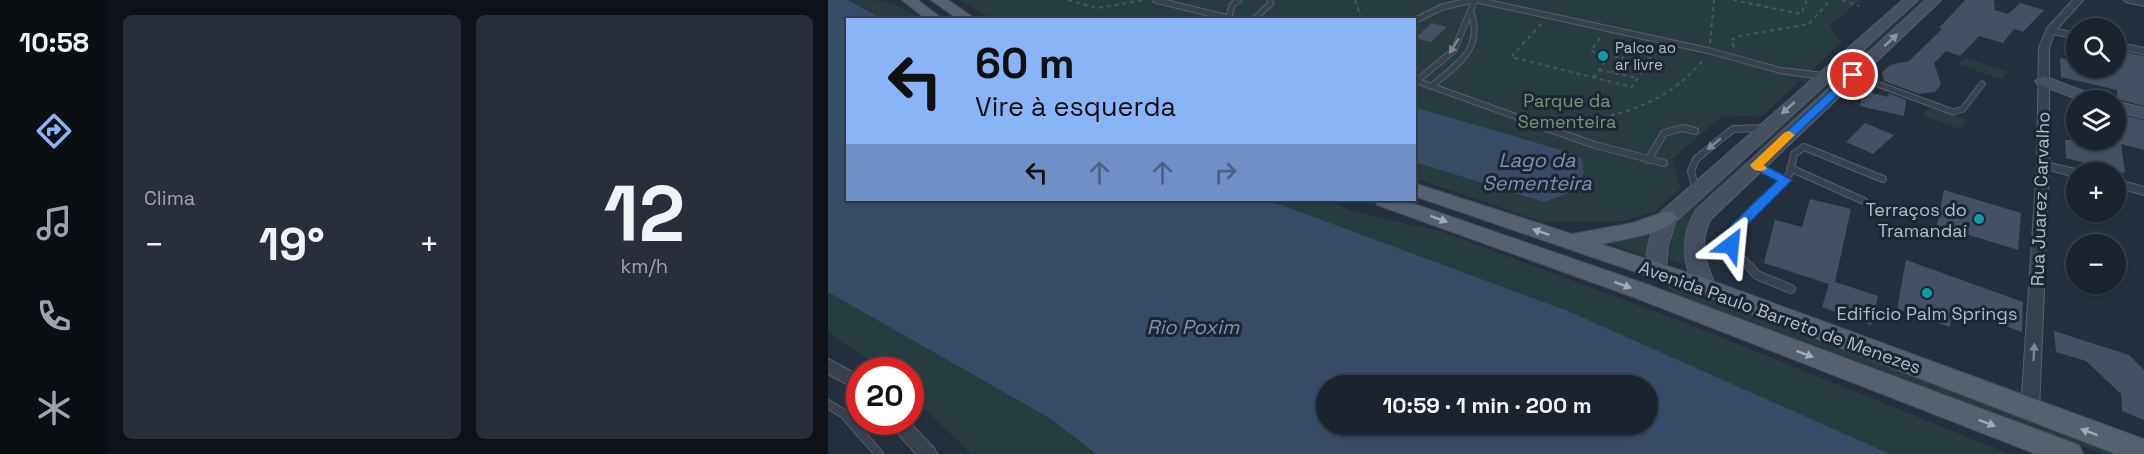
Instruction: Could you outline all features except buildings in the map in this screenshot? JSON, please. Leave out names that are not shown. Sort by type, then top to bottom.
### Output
[{"type":"main road","points":[[909,0],[934,18]]},
{"type":"main road","points":[[938,0],[967,18]]},
{"type":"main road","points":[[1571,242],[1635,230],[1667,218],[1765,128],[1911,0]]},
{"type":"main road","points":[[1705,287],[1696,267],[1693,244],[1695,230],[1702,215],[1934,0]]},
{"type":"main road","points":[[2043,87],[2066,94]]},
{"type":"main road","points":[[2043,87],[2066,93]]},
{"type":"main road","points":[[2126,109],[2144,114]]},
{"type":"main road","points":[[1743,148],[1743,159],[1756,165]]},
{"type":"main road","name":"Avenida Paulo Barreto de Menezes","points":[[1416,190],[1705,287],[2144,452]]},
{"type":"main road","name":"Avenida Paulo Barreto de Menezes","points":[[1387,201],[1664,300],[2069,454]]},
{"type":"main road","points":[[1664,300],[1656,271],[1658,245],[1667,218]]},
{"type":"street","points":[[2049,30],[2078,0]]},
{"type":"street","points":[[2129,0],[2144,3]]},
{"type":"street","points":[[2049,30],[2066,34]]},
{"type":"street","name":"Rua Juarez Carvalho","points":[[2030,410],[2043,165],[2044,48],[2049,30]]},
{"type":"street","points":[[2126,47],[2144,51]]},
{"type":"street","points":[[1782,71],[1824,76]]},
{"type":"street","points":[[1782,71],[1809,89]]},
{"type":"street","points":[[2043,165],[2066,171]]},
{"type":"street","points":[[2126,186],[2144,191]]},
{"type":"street","points":[[828,366],[846,376]]},
{"type":"street","points":[[910,435],[928,454]]},
{"type":"lane","points":[[1155,0],[1229,17],[1232,4],[1239,0]]},
{"type":"lane","points":[[1255,18],[1271,3],[1270,0]]},
{"type":"lane","points":[[1416,80],[1454,50],[1475,0]]},
{"type":"lane","points":[[1416,20],[1442,7],[1475,0],[1710,51],[1782,71]]},
{"type":"lane","points":[[1432,86],[1473,45],[1477,27],[1471,12]]},
{"type":"lane","points":[[1853,75],[1953,112],[1963,109],[1982,84]]},
{"type":"lane","points":[[1416,80],[1595,145],[1664,163]]},
{"type":"lane","points":[[1648,160],[1664,133],[1683,128],[1695,131]]},
{"type":"lane","points":[[1696,191],[1691,171],[1696,159],[1733,129],[1765,128]]},
{"type":"lane","points":[[1791,289],[1757,275],[1731,245],[1731,239],[1737,227],[1785,180],[1794,154],[1804,147],[1813,148],[1883,179]]},
{"type":"lane","points":[[1756,165],[1785,180]]},
{"type":"lane","points":[[1790,168],[1864,201]]},
{"type":"lane","points":[[828,404],[844,414],[879,454]]},
{"type":"path","points":[[1068,0],[1082,8],[1094,9],[1144,0]]},
{"type":"path","points":[[1355,0],[1361,18]]},
{"type":"path","points":[[1548,128],[1610,116],[1661,100],[1694,73],[1710,51],[1714,0]]},
{"type":"path","points":[[1732,0],[1801,14],[1807,0]]},
{"type":"path","points":[[1749,62],[1749,52],[1734,48],[1731,40],[1750,34],[1809,24],[1830,0]]},
{"type":"path","points":[[1842,0],[1859,6]]},
{"type":"path","points":[[1551,26],[1541,24],[1511,57],[1632,87],[1655,50],[1643,48]]},
{"type":"path","points":[[1591,35],[1601,38],[1590,51],[1622,58]]},
{"type":"path","points":[[1612,73],[1638,35]]},
{"type":"path","points":[[1622,42],[1632,45]]},
{"type":"path","points":[[1594,78],[1609,55]]},
{"type":"path","points":[[1599,70],[1638,78]]},
{"type":"green space","points":[[848,0],[887,2],[919,18],[880,18]]},
{"type":"green space","name":"Parque da Sementeira","points":[[959,0],[1860,0],[1830,25],[1841,43],[1806,76],[1815,78],[1807,85],[1801,80],[1760,117],[1723,115],[1672,159],[1681,188],[1656,211],[1624,221],[1543,222],[1416,178],[1416,18],[991,18]]},
{"type":"green space","points":[[1921,0],[1929,0],[1759,153],[1755,150]]},
{"type":"green space","points":[[1965,57],[2008,72],[2001,79],[1958,64]]},
{"type":"green space","points":[[1929,107],[1966,119],[1960,129],[1923,116]]},
{"type":"green space","points":[[1741,162],[1748,165],[1705,204],[1690,267],[1668,259],[1671,234],[1680,219]]},
{"type":"green space","points":[[1271,201],[1333,201],[1348,210],[1443,232],[1683,322],[2009,454],[1890,454],[1568,311]]},
{"type":"green space","points":[[1657,228],[1648,257],[1599,240]]},
{"type":"green space","points":[[1667,285],[1821,340],[2121,454],[2104,454],[2050,434],[1673,293]]},
{"type":"green space","points":[[828,292],[1051,419],[1096,454],[972,454],[924,408],[924,357],[864,357],[828,332]]},
{"type":"water","name":"Rio Poxim","points":[[828,0],[848,0],[880,18],[846,18],[846,201],[1271,201],[1568,311],[1890,454],[1096,454],[1051,419],[828,292]]},
{"type":"water","name":"Lago da Sementeira","points":[[1416,108],[1581,158],[1584,173],[1571,192],[1544,202],[1416,162]]},
{"type":"slow traffic","points":[[1761,168],[1756,165],[1789,135]]},
{"type":"place","name":"Palco ao ar livre","points":[[1603,56]]},
{"type":"place","name":"Terraços do Tramandaí","points":[[1979,219]]},
{"type":"place","name":"Edifício Palm Springs","points":[[1927,293]]},
{"type":"route","points":[[1731,245],[1731,239],[1737,227],[1785,180],[1756,165],[1853,75]]}]
